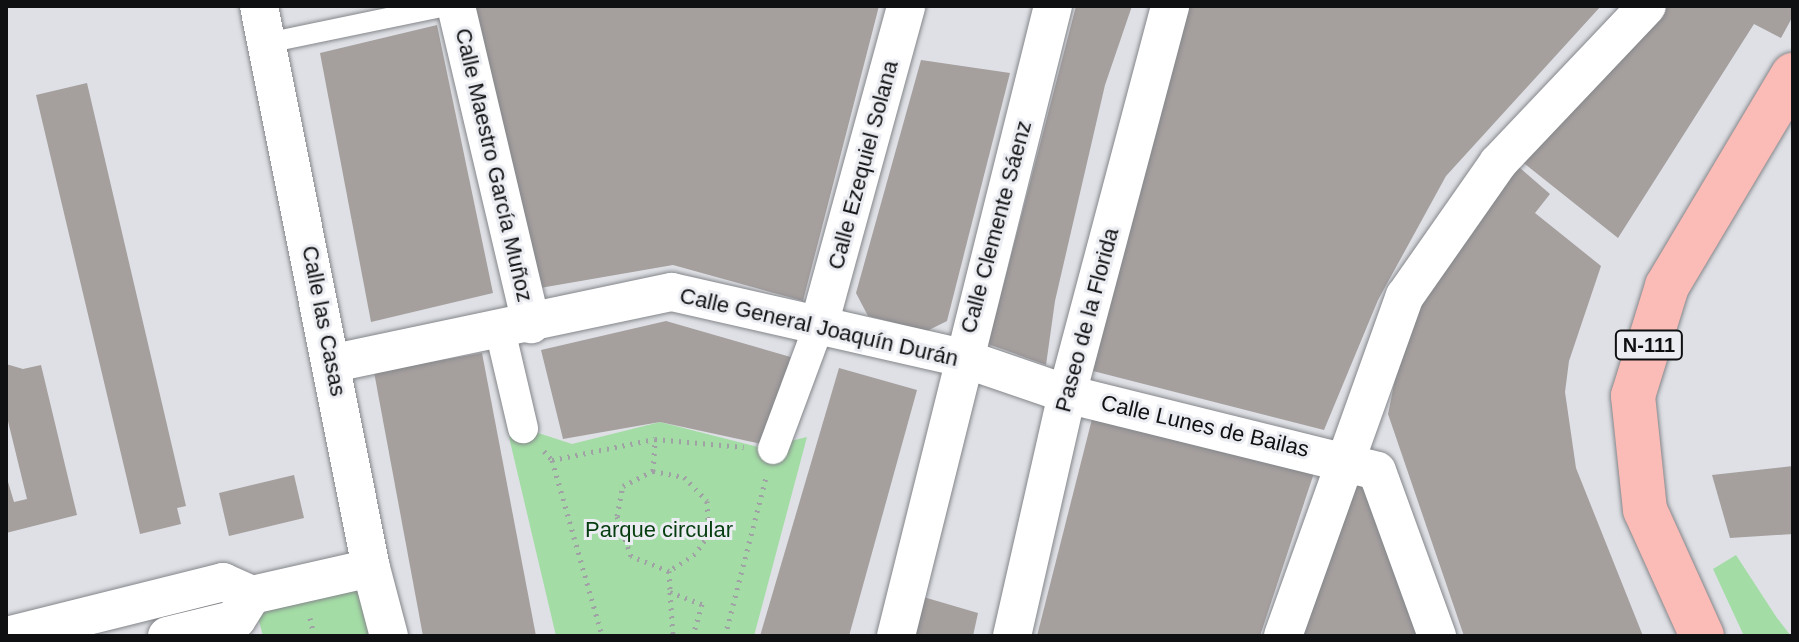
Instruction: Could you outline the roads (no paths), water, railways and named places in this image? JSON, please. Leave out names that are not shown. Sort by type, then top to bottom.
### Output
[{"type":"main road","name":"N-111","points":[[1702,636],[1645,510],[1633,396],[1667,286],[1793,75]]},
{"type":"street","name":"Calle las Casas","points":[[259,6],[334,363],[371,568],[389,636]]},
{"type":"street","name":"Calle Maestro García Muñoz","points":[[456,6],[516,327],[523,428]]},
{"type":"street","name":"Calle Ezequiel Solana","points":[[819,325],[906,6]]},
{"type":"street","name":"Calle Clemente Sáenz","points":[[896,636],[962,358],[1053,6]]},
{"type":"street","name":"Paseo de la Florida","points":[[1012,636],[1067,394],[1170,6]]},
{"type":"street","points":[[1283,636],[1343,460],[1405,296],[1498,163],[1647,6]]},
{"type":"street","name":"Calle General Joaquín Durán","points":[[334,363],[672,292],[962,358],[1067,394]]},
{"type":"street","points":[[773,449],[819,325]]},
{"type":"street","name":"Calle Lunes de Bailas","points":[[1067,394],[1343,460],[1377,471],[1437,636]]},
{"type":"street","points":[[7,636],[223,582],[252,595],[371,568]]},
{"type":"street","points":[[167,636],[237,619],[252,595]]},
{"type":"street","points":[[252,595],[258,636]]},
{"type":"lane","points":[[267,43],[446,6]]},
{"type":"park label","name":"Parque circular","points":[[659,530]]}]
